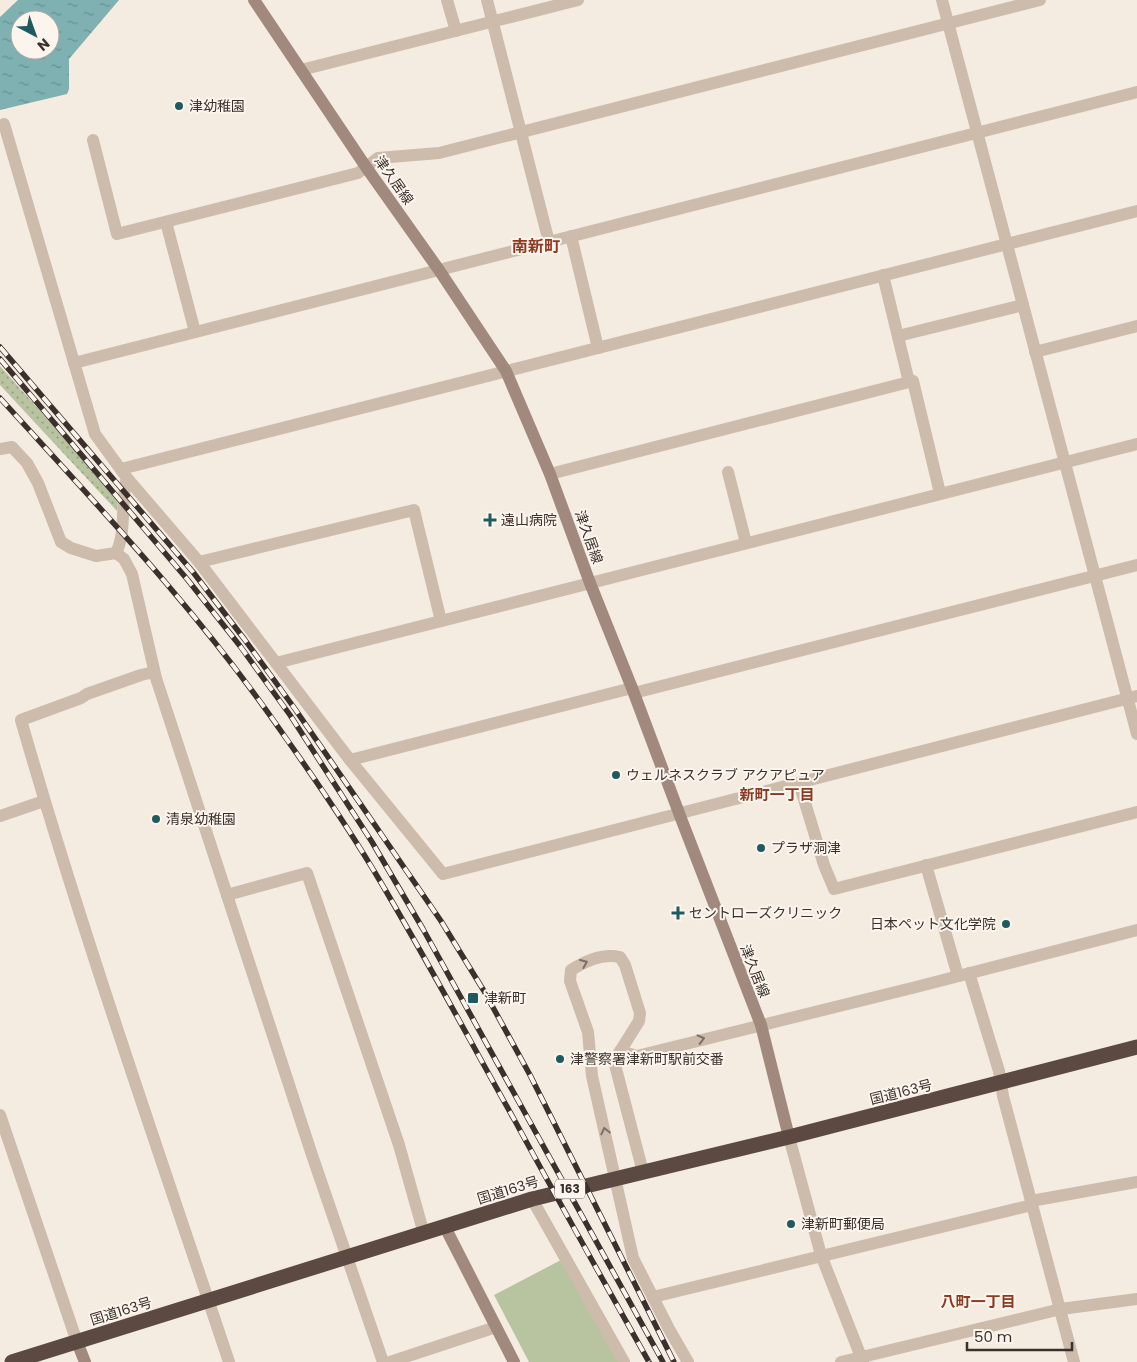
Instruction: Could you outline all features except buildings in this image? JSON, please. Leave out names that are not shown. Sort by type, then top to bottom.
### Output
[{"type":"highway","name":"国道163号","points":[[12,1362],[532,1199],[789,1137],[1137,1047]]},
{"type":"main road","name":"津久居線","points":[[254,0],[506,371],[550,474],[678,813],[761,1025],[789,1137]]},
{"type":"main road","points":[[445,1227],[514,1362]]},
{"type":"main road","points":[[77,1342],[86,1362]]},
{"type":"street","points":[[447,0],[456,31]]},
{"type":"street","points":[[487,0],[549,242]]},
{"type":"street","points":[[301,70],[492,22],[556,3],[578,0]]},
{"type":"street","points":[[942,0],[1095,576],[1132,697],[1137,734]]},
{"type":"street","points":[[93,140],[117,234],[358,173],[378,158],[439,153],[1040,0]]},
{"type":"street","points":[[74,363],[1137,92]]},
{"type":"street","points":[[4,124],[95,434],[124,474],[199,562],[350,760],[443,874],[1132,697]]},
{"type":"street","points":[[124,474],[506,371],[1137,210]]},
{"type":"street","points":[[166,222],[195,332]]},
{"type":"street","points":[[571,236],[598,348]]},
{"type":"street","points":[[883,275],[909,382]]},
{"type":"street","points":[[898,336],[1023,305]]},
{"type":"street","points":[[1035,352],[1137,326]]},
{"type":"street","points":[[550,474],[914,381],[940,494]]},
{"type":"street","points":[[276,663],[1137,444]]},
{"type":"street","points":[[0,449],[12,447],[27,463],[38,483],[61,542],[71,548],[96,556],[116,553],[124,559],[132,574],[154,672],[383,1362]]},
{"type":"street","points":[[728,472],[746,543]]},
{"type":"street","points":[[116,553],[121,544],[124,474]]},
{"type":"street","points":[[199,562],[414,510],[441,620]]},
{"type":"street","points":[[350,760],[1137,565]]},
{"type":"street","points":[[154,672],[87,694],[82,698],[21,720],[44,802],[98,970],[229,1362]]},
{"type":"street","points":[[799,783],[821,856],[834,889],[1137,812]]},
{"type":"street","points":[[0,816],[44,802]]},
{"type":"street","points":[[926,865],[999,1071],[1000,1083],[1074,1362]]},
{"type":"street","points":[[227,895],[308,873],[399,1145],[424,1234]]},
{"type":"street","points":[[620,1051],[636,1056],[1137,930]]},
{"type":"street","points":[[643,1172],[614,1061],[639,1020],[640,1013],[625,965],[620,957],[609,954],[581,964],[571,970],[570,981],[588,1032],[592,1076],[634,1258],[669,1329],[688,1362]]},
{"type":"street","points":[[0,1115],[77,1342]]},
{"type":"street","points":[[789,1137],[821,1255],[862,1360]]},
{"type":"street","points":[[653,1297],[1032,1203],[1137,1182]]},
{"type":"street","points":[[532,1199],[624,1362]]},
{"type":"street","points":[[841,1362],[862,1360],[1061,1309],[1137,1299]]},
{"type":"street","points":[[390,1362],[496,1327]]},
{"type":"green space","points":[[0,366],[118,498],[117,511],[0,385]]},
{"type":"green space","points":[[561,1260],[618,1362],[529,1362],[494,1295]]},
{"type":"water","points":[[18,0],[119,0],[69,59],[69,89],[67,94],[0,110],[0,17]]},
{"type":"railway","points":[[0,347],[193,572],[295,709],[441,921],[484,991],[530,1075],[674,1362]]},
{"type":"railway","points":[[0,359],[187,579],[240,646],[290,715],[372,842],[423,929],[663,1362]]},
{"type":"railway","points":[[0,398],[111,520],[183,603],[251,689],[333,806],[369,862],[415,941],[649,1362]]},
{"type":"place","name":"津幼稚園","points":[[179,106]]},
{"type":"place","name":"遠山病院","points":[[490,520]]},
{"type":"place","name":"ウェルネスクラブ アクアピュア","points":[[616,775]]},
{"type":"place","name":"清泉幼稚園","points":[[156,819]]},
{"type":"place","name":"プラザ洞津","points":[[761,848]]},
{"type":"place","name":"セントローズクリニック","points":[[678,913]]},
{"type":"place","name":"日本ペット文化学院","points":[[1006,924]]},
{"type":"place","name":"津新町","points":[[473,998]]},
{"type":"place","name":"津警察署津新町駅前交番","points":[[560,1059]]},
{"type":"place","name":"津新町郵便局","points":[[791,1224]]},
{"type":"district","name":"南新町","points":[[536,246]]},
{"type":"district","name":"新町一丁目","points":[[777,795]]},
{"type":"district","name":"八町一丁目","points":[[978,1302]]}]
